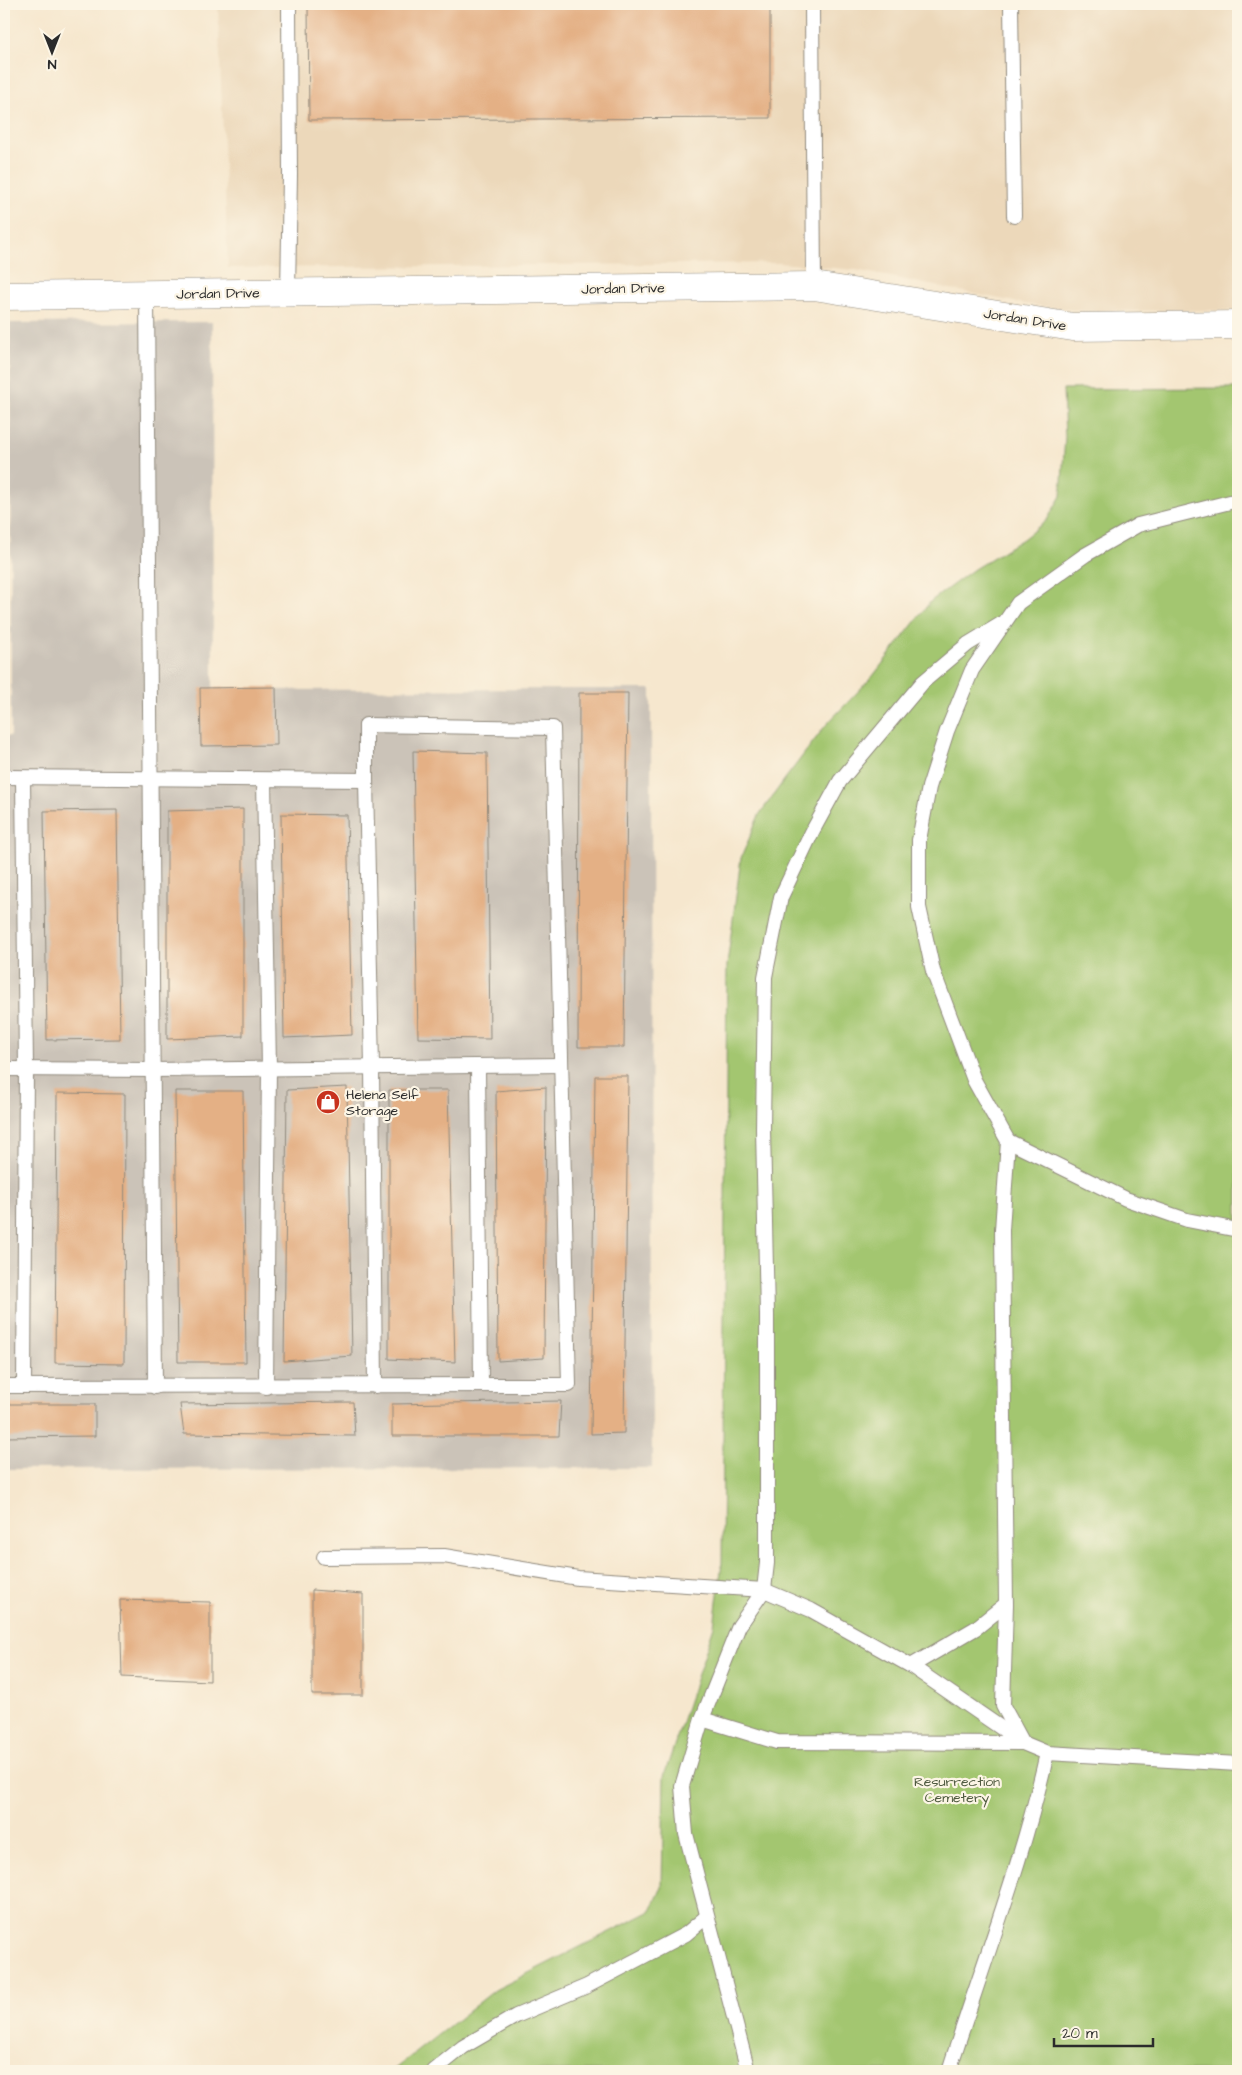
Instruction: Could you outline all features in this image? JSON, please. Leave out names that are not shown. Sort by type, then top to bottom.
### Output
[{"type":"street","name":"Jordan Drive","points":[[4,296],[814,286],[1073,327],[1238,325]]},
{"type":"lane","points":[[288,292],[290,175],[289,4]]},
{"type":"lane","points":[[812,4],[814,286]]},
{"type":"lane","points":[[1011,4],[1014,216]]},
{"type":"lane","points":[[147,294],[155,1387]]},
{"type":"lane","points":[[1023,1743],[1003,1706],[1006,1604],[1002,1230],[1008,1141],[974,1080],[933,971],[919,906],[919,840],[929,788],[947,731],[972,670],[1018,603],[1085,555],[1138,525],[1238,500]]},
{"type":"lane","points":[[748,2071],[706,1917],[686,1834],[682,1786],[702,1719],[739,1626],[764,1590],[767,1563],[767,1315],[763,1129],[765,977],[781,897],[812,832],[840,781],[923,682],[968,644],[1006,621]]},
{"type":"lane","points":[[4,1386],[155,1387],[569,1386],[553,728],[366,726],[375,1386]]},
{"type":"lane","points":[[4,777],[366,780]]},
{"type":"lane","points":[[23,778],[26,1070],[24,1386]]},
{"type":"lane","points":[[264,780],[269,1068],[266,1386]]},
{"type":"lane","points":[[4,1069],[153,1070],[561,1065]]},
{"type":"lane","points":[[478,1066],[481,1386]]},
{"type":"lane","points":[[1008,1141],[1126,1200],[1187,1220],[1238,1230]]},
{"type":"lane","points":[[324,1557],[444,1556],[578,1578],[764,1590],[811,1610],[912,1666],[1023,1743],[1047,1753],[1238,1764]]},
{"type":"lane","points":[[912,1666],[976,1628],[1006,1604]]},
{"type":"lane","points":[[702,1719],[777,1742],[1023,1743]]},
{"type":"lane","points":[[949,2071],[1035,1808],[1047,1753]]},
{"type":"lane","points":[[433,2071],[463,2046],[516,2016],[587,1986],[686,1934],[706,1917]]},
{"type":"shaded area","points":[[218,4],[1238,4],[1238,310],[1085,311],[1025,304],[856,270],[780,263],[228,268]]},
{"type":"shaded area","name":"Helena Self Storage","points":[[212,322],[213,690],[651,689],[652,1468],[4,1469],[4,736],[11,736],[10,323]]},
{"type":"green space","name":"Resurrection Cemetery","points":[[1238,388],[1238,2071],[392,2071],[495,1990],[651,1911],[662,1887],[664,1776],[714,1626],[722,1563],[727,965],[741,858],[759,815],[826,725],[873,676],[931,601],[974,569],[1023,539],[1047,520],[1061,496],[1065,437],[1063,389]]},
{"type":"building","points":[[308,4],[770,4],[770,118],[309,120]]},
{"type":"building","points":[[276,687],[277,745],[201,746],[200,688]]},
{"type":"building","points":[[579,693],[628,693],[624,1047],[578,1047]]},
{"type":"building","points":[[413,751],[487,753],[490,1039],[418,1038]]},
{"type":"building","points":[[243,809],[243,1036],[167,1039],[167,811]]},
{"type":"building","points":[[117,810],[120,1039],[47,1040],[44,811]]},
{"type":"building","points":[[281,814],[347,815],[352,1035],[284,1038]]},
{"type":"building","points":[[595,1076],[628,1076],[624,1433],[591,1434]]},
{"type":"building","points":[[347,1087],[352,1356],[284,1361],[287,1090]]},
{"type":"building","points":[[546,1087],[544,1358],[498,1361],[496,1091]]},
{"type":"building","points":[[389,1090],[448,1090],[455,1362],[389,1359]]},
{"type":"building","points":[[175,1091],[243,1091],[246,1362],[178,1362]]},
{"type":"building","points":[[57,1093],[125,1094],[124,1364],[55,1363]]},
{"type":"building","points":[[561,1401],[559,1436],[392,1436],[392,1404]]},
{"type":"building","points":[[353,1402],[355,1436],[184,1434],[180,1404]]},
{"type":"building","points":[[4,1404],[95,1404],[95,1436],[4,1437]]},
{"type":"building","points":[[312,1590],[363,1594],[363,1695],[312,1695]]},
{"type":"building","points":[[120,1600],[210,1602],[210,1681],[122,1677]]},
{"type":"place","name":"Helena Self Storage","points":[[328,1102]]}]
